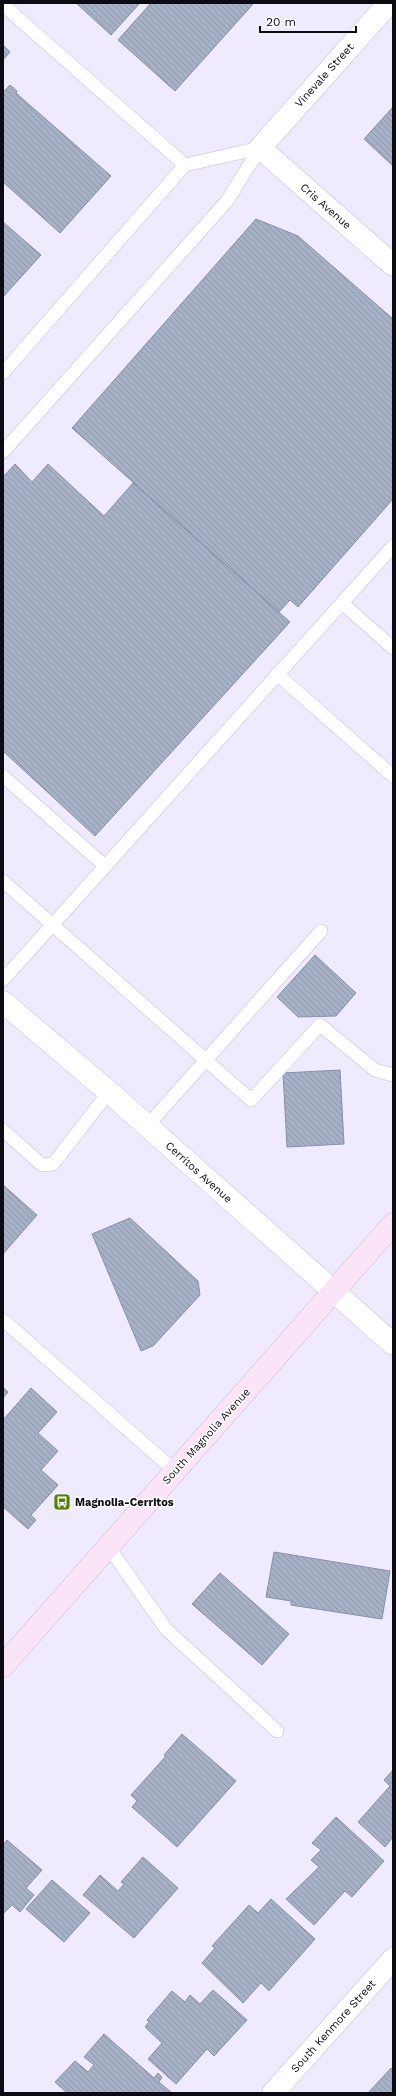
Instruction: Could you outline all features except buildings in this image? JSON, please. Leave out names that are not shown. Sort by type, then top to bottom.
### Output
[{"type":"main road","name":"South Magnolia Avenue","points":[[3,1666],[393,1224]]},
{"type":"street","name":"Vinevale Street","points":[[260,148],[389,3]]},
{"type":"street","name":"Cris Avenue","points":[[260,148],[393,265]]},
{"type":"street","name":"Cerritos Avenue","points":[[3,1002],[109,1092],[393,1344]]},
{"type":"street","name":"South Kenmore Street","points":[[273,2093],[393,1959]]},
{"type":"lane","points":[[3,5],[185,165]]},
{"type":"lane","points":[[3,373],[185,165],[260,148]]},
{"type":"lane","points":[[3,452],[227,201],[260,148]]},
{"type":"lane","points":[[3,980],[393,546]]},
{"type":"lane","points":[[342,603],[393,648]]},
{"type":"lane","points":[[278,674],[393,776]]},
{"type":"lane","points":[[3,776],[105,866]]},
{"type":"lane","points":[[3,881],[251,1100],[320,1025],[375,1070],[393,1075]]},
{"type":"lane","points":[[147,1126],[321,931]]},
{"type":"lane","points":[[3,1130],[42,1165],[53,1164],[109,1092]]},
{"type":"lane","points":[[3,1320],[175,1471]]},
{"type":"lane","points":[[108,1546],[166,1630],[277,1731]]},
{"type":"place","name":"Magnolia-Cerritos","points":[[62,1502]]}]
